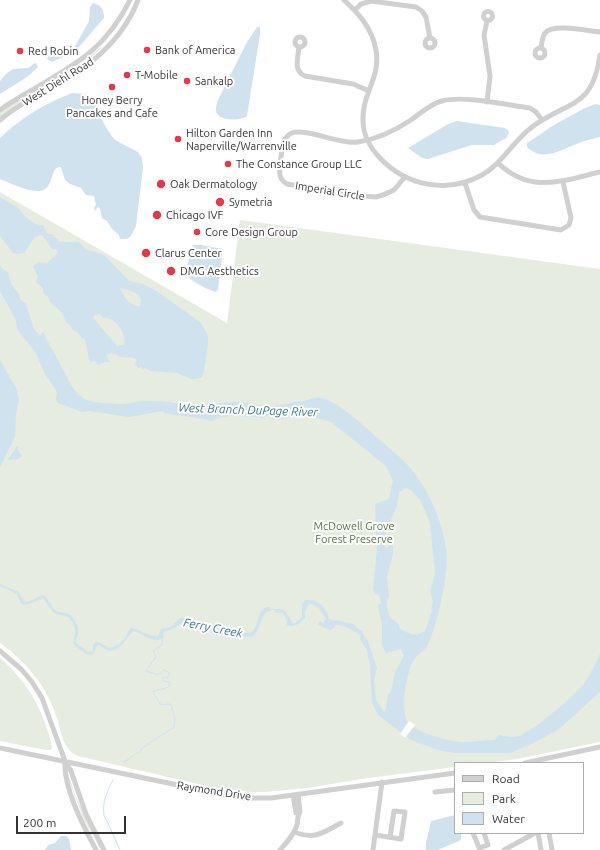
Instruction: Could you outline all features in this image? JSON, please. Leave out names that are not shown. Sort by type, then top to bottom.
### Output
[{"type":"street","name":"West Diehl Road","points":[[0,110],[12,101],[71,68],[87,56],[113,30],[130,0]]},
{"type":"street","name":"West Diehl Road","points":[[0,120],[16,107],[82,69],[97,57],[121,30],[138,0]]},
{"type":"street","points":[[344,0],[355,10],[371,32],[376,51],[377,68],[364,107],[363,119],[365,132],[372,149],[389,167],[405,177],[430,185],[443,186],[465,183],[483,175],[498,163],[518,138],[542,120],[572,106],[590,90],[595,79],[600,55]]},
{"type":"street","points":[[355,10],[361,4],[371,1],[416,7],[422,11],[426,17],[430,38]]},
{"type":"street","points":[[487,21],[484,35],[490,68],[487,102]]},
{"type":"street","points":[[541,48],[544,34],[550,29],[563,28],[600,32]]},
{"type":"street","points":[[299,47],[297,69],[301,75],[353,84],[369,91]]},
{"type":"street","points":[[368,140],[394,130],[428,107],[442,101],[457,99],[530,108],[536,112],[542,120]]},
{"type":"street","name":"Imperial Circle","points":[[368,140],[346,142],[306,134],[292,133],[284,142],[280,171],[281,179],[285,183],[293,185],[371,197],[388,193],[397,187],[405,177]]},
{"type":"street","points":[[498,163],[514,175],[529,181],[546,183],[562,182],[600,172]]},
{"type":"street","points":[[465,183],[474,210],[480,217],[561,230],[569,225],[572,218],[562,182]]},
{"type":"street","points":[[0,651],[22,670],[39,692],[47,707],[65,761],[71,771],[86,814],[104,850]]},
{"type":"street","points":[[533,762],[600,747]]},
{"type":"street","name":"Raymond Drive","points":[[0,748],[234,797],[257,798],[296,794],[454,773]]},
{"type":"street","points":[[65,761],[64,772],[72,798],[96,850]]},
{"type":"street","points":[[373,850],[382,782]]},
{"type":"street","points":[[435,792],[454,790]]},
{"type":"street","points":[[280,850],[294,832],[298,814],[300,812],[296,794]]},
{"type":"street","points":[[375,835],[401,839],[405,812],[394,811],[390,837]]},
{"type":"street","points":[[294,832],[304,835],[317,836],[341,823]]},
{"type":"street","points":[[473,834],[479,849],[488,845],[484,834]]},
{"type":"street","points":[[504,850],[534,834]]},
{"type":"street","points":[[536,834],[541,850]]},
{"type":"street","points":[[549,834],[552,850]]},
{"type":"green space","points":[[101,47],[86,63],[0,117],[0,113],[3,110],[80,65]]},
{"type":"green space","name":"McDowell Grove Forest Preserve","points":[[0,192],[227,323],[240,220],[600,269],[600,742],[517,759],[494,762],[454,762],[454,767],[368,778],[307,788],[251,792],[215,788],[78,756],[73,753],[69,750],[63,740],[57,718],[41,685],[27,667],[0,643]]},
{"type":"green space","points":[[0,658],[19,677],[34,698],[49,734],[52,747],[51,750],[0,741]]},
{"type":"green space","points":[[68,774],[76,797],[102,850],[84,820],[67,775]]},
{"type":"water","points":[[93,3],[102,8],[104,18],[78,48],[74,48],[89,21],[90,7]]},
{"type":"water","points":[[257,27],[260,27],[260,34],[247,116],[235,120],[225,119],[218,115],[216,110],[217,102],[246,44]]},
{"type":"water","points":[[63,54],[63,57],[52,62],[47,59],[49,55]]},
{"type":"water","points":[[35,63],[38,67],[27,77],[0,94],[0,81],[6,74],[13,69],[28,68]]},
{"type":"water","points":[[72,93],[85,94],[90,97],[96,105],[104,124],[115,140],[138,152],[142,158],[143,168],[136,226],[131,236],[127,239],[120,239],[119,235],[112,229],[107,221],[102,218],[98,207],[95,211],[94,208],[96,205],[94,196],[86,195],[81,188],[70,184],[65,180],[61,167],[55,170],[48,186],[40,191],[25,189],[0,179],[0,138],[34,112]]},
{"type":"water","points":[[596,104],[600,105],[600,137],[546,154],[533,152],[527,147],[527,143],[554,125],[585,108]]},
{"type":"water","points":[[457,121],[505,128],[509,133],[506,138],[494,145],[472,145],[428,159],[422,158],[408,148],[448,124]]},
{"type":"water","points":[[0,197],[17,207],[26,218],[35,224],[43,225],[48,234],[52,234],[59,241],[79,242],[85,249],[104,255],[129,281],[143,284],[158,292],[201,323],[208,336],[204,372],[201,378],[191,379],[177,373],[150,371],[146,368],[138,368],[135,364],[137,360],[134,358],[120,357],[114,353],[107,354],[106,356],[110,362],[105,362],[98,365],[95,361],[91,362],[89,360],[85,339],[83,339],[72,329],[66,322],[62,313],[50,302],[48,297],[43,293],[42,287],[36,282],[38,277],[33,266],[38,262],[47,263],[58,253],[57,250],[52,249],[41,235],[34,238],[24,253],[17,254],[13,253],[0,236]],"holes":[[[120,288],[132,291],[139,295],[141,301],[140,306],[131,303],[125,297]],[[100,314],[103,318],[107,318],[116,323],[124,336],[124,345],[117,346],[93,318],[94,315]]]},
{"type":"water","points":[[193,245],[223,249],[218,290],[215,292],[205,288],[187,276],[186,270]]},
{"type":"water","name":"West Branch DuPage River","points":[[0,265],[3,270],[8,272],[11,284],[19,294],[20,299],[26,304],[34,329],[40,336],[43,332],[44,333],[75,391],[86,400],[119,404],[142,401],[194,405],[236,402],[272,406],[320,398],[328,400],[348,413],[406,463],[422,485],[435,510],[444,535],[447,557],[445,582],[432,633],[428,645],[412,663],[406,686],[404,704],[405,713],[410,725],[414,728],[435,736],[463,742],[495,740],[498,735],[517,737],[534,728],[566,702],[584,684],[600,654],[600,692],[559,729],[511,753],[454,753],[438,750],[411,740],[378,715],[372,703],[370,666],[367,650],[361,641],[360,635],[342,626],[336,625],[330,630],[319,625],[318,623],[320,621],[324,624],[326,619],[319,608],[312,604],[309,604],[305,611],[305,618],[299,623],[290,626],[287,625],[287,621],[283,613],[275,612],[275,609],[283,609],[293,623],[296,623],[302,617],[302,605],[305,600],[314,601],[324,608],[329,619],[353,624],[361,631],[368,641],[377,668],[374,679],[376,700],[384,712],[388,694],[391,692],[395,672],[404,656],[401,649],[386,653],[382,646],[382,625],[378,605],[381,603],[379,595],[373,590],[377,549],[375,504],[389,499],[393,480],[385,465],[331,422],[306,415],[281,419],[266,416],[263,418],[230,416],[213,421],[164,413],[163,411],[129,417],[89,411],[82,412],[58,403],[56,400],[57,392],[44,372],[36,353],[17,329],[16,320],[0,291]],"holes":[[[406,488],[411,490],[420,500],[430,522],[435,574],[430,591],[433,602],[431,609],[432,611],[425,631],[419,634],[409,633],[400,629],[398,623],[390,618],[387,604],[389,597],[387,577],[393,554],[393,542],[385,548],[386,532],[397,506],[399,492]]]},
{"type":"water","points":[[0,360],[16,388],[19,399],[16,415],[15,437],[0,467]]},
{"type":"water","points":[[17,446],[22,456],[18,459],[8,460]]},
{"type":"water","points":[[0,584],[17,591],[25,602],[42,595],[56,611],[71,615],[75,620],[78,629],[76,643],[88,652],[93,651],[93,645],[96,642],[110,648],[118,645],[123,641],[131,628],[158,636],[161,629],[171,627],[180,618],[227,631],[250,633],[256,627],[262,610],[270,607],[270,611],[266,612],[257,631],[252,637],[230,636],[221,632],[197,627],[184,622],[171,630],[165,631],[163,634],[164,637],[160,639],[152,639],[134,631],[120,647],[107,650],[99,645],[93,654],[88,655],[74,645],[75,628],[68,617],[54,613],[43,598],[23,605],[17,594],[0,586]]},
{"type":"water","points":[[454,815],[454,834],[461,834],[461,840],[438,850],[426,850],[431,821]]},
{"type":"water","points":[[61,836],[66,836],[69,839],[71,850],[45,850],[48,845],[55,843]]},
{"type":"pier","points":[[409,721],[415,725],[405,738],[400,734]]},
{"type":"waterway","name":"Ferry Creek","points":[[269,609],[276,610]]},
{"type":"waterway","points":[[124,762],[174,727],[175,718],[171,705],[161,705],[153,692],[166,688],[170,685],[169,682],[164,681],[162,678],[168,677],[170,673],[164,670],[158,675],[146,671],[156,657],[153,651],[162,645],[162,636]]},
{"type":"waterway","points":[[113,780],[104,801],[104,815],[120,850]]},
{"type":"place","name":"Bank of America","points":[[147,50]]},
{"type":"place","name":"Red Robin","points":[[20,51]]},
{"type":"place","name":"T-Mobile","points":[[127,75]]},
{"type":"place","name":"Sankalp","points":[[187,81]]},
{"type":"place","name":"Honey Berry Pancakes and Cafe","points":[[112,87]]},
{"type":"place","name":"Hilton Garden Inn Naperville/Warrenville","points":[[178,139]]},
{"type":"place","name":"The Constance Group LLC","points":[[228,164]]},
{"type":"place","name":"Oak Dermatology","points":[[161,184]]},
{"type":"place","name":"Symetria","points":[[220,202]]},
{"type":"place","name":"Chicago IVF","points":[[157,215]]},
{"type":"place","name":"Core Design Group","points":[[197,232]]},
{"type":"place","name":"Clarus Center","points":[[146,253]]},
{"type":"place","name":"DMG Aesthetics","points":[[171,271]]}]
